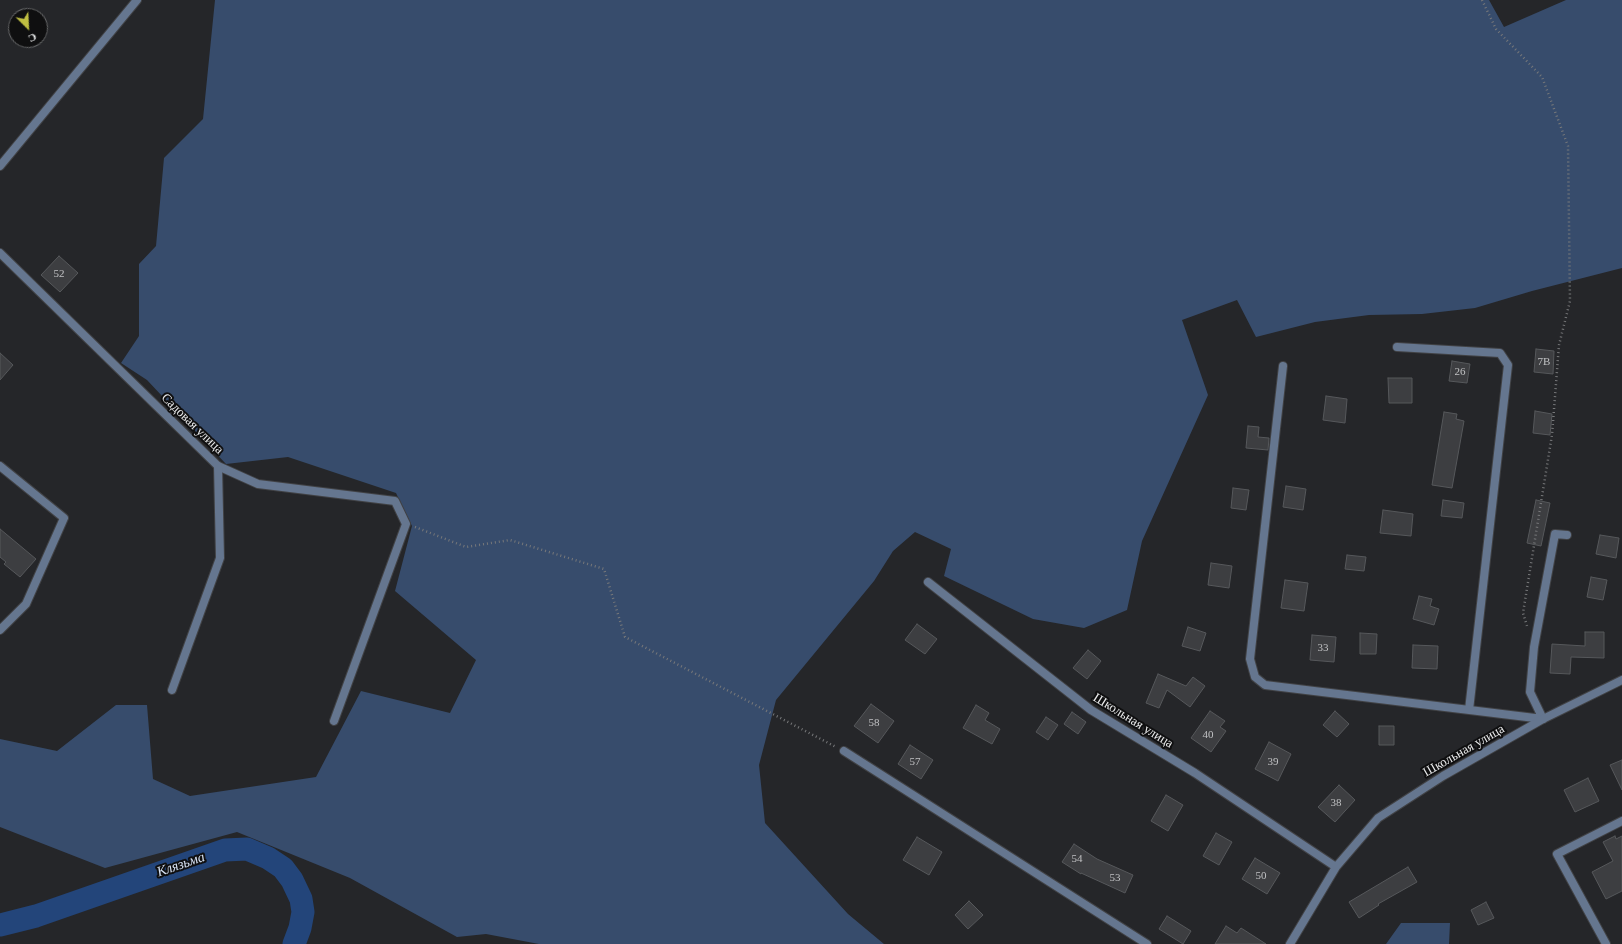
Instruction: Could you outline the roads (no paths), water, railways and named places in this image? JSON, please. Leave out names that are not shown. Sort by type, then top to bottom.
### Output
[{"type":"street","points":[[0,166],[137,0]]},
{"type":"street","name":"Садовая улица","points":[[0,253],[218,466],[220,558],[172,690]]},
{"type":"street","points":[[1397,347],[1500,353],[1508,365],[1469,710]]},
{"type":"street","points":[[1284,366],[1250,659],[1255,676],[1265,685],[1543,719]]},
{"type":"street","points":[[0,466],[64,518],[26,604],[0,630]]},
{"type":"street","points":[[218,466],[258,484],[395,501],[406,524],[334,721]]},
{"type":"street","points":[[1543,719],[1530,692],[1534,647],[1556,534],[1567,535]]},
{"type":"street","name":"Школьная улица","points":[[928,582],[1091,710],[1196,773],[1336,867]]},
{"type":"street","name":"Школьная улица","points":[[1290,944],[1336,867],[1378,818],[1443,776],[1543,719],[1622,680]]},
{"type":"street","points":[[844,751],[1147,944]]},
{"type":"street","points":[[1606,944],[1557,854],[1622,821]]},
{"type":"waterway","name":"Клязьма","points":[[0,925],[36,916],[225,850],[247,849],[268,858],[283,868],[292,880],[301,899],[303,912],[300,928],[294,944]]}]
